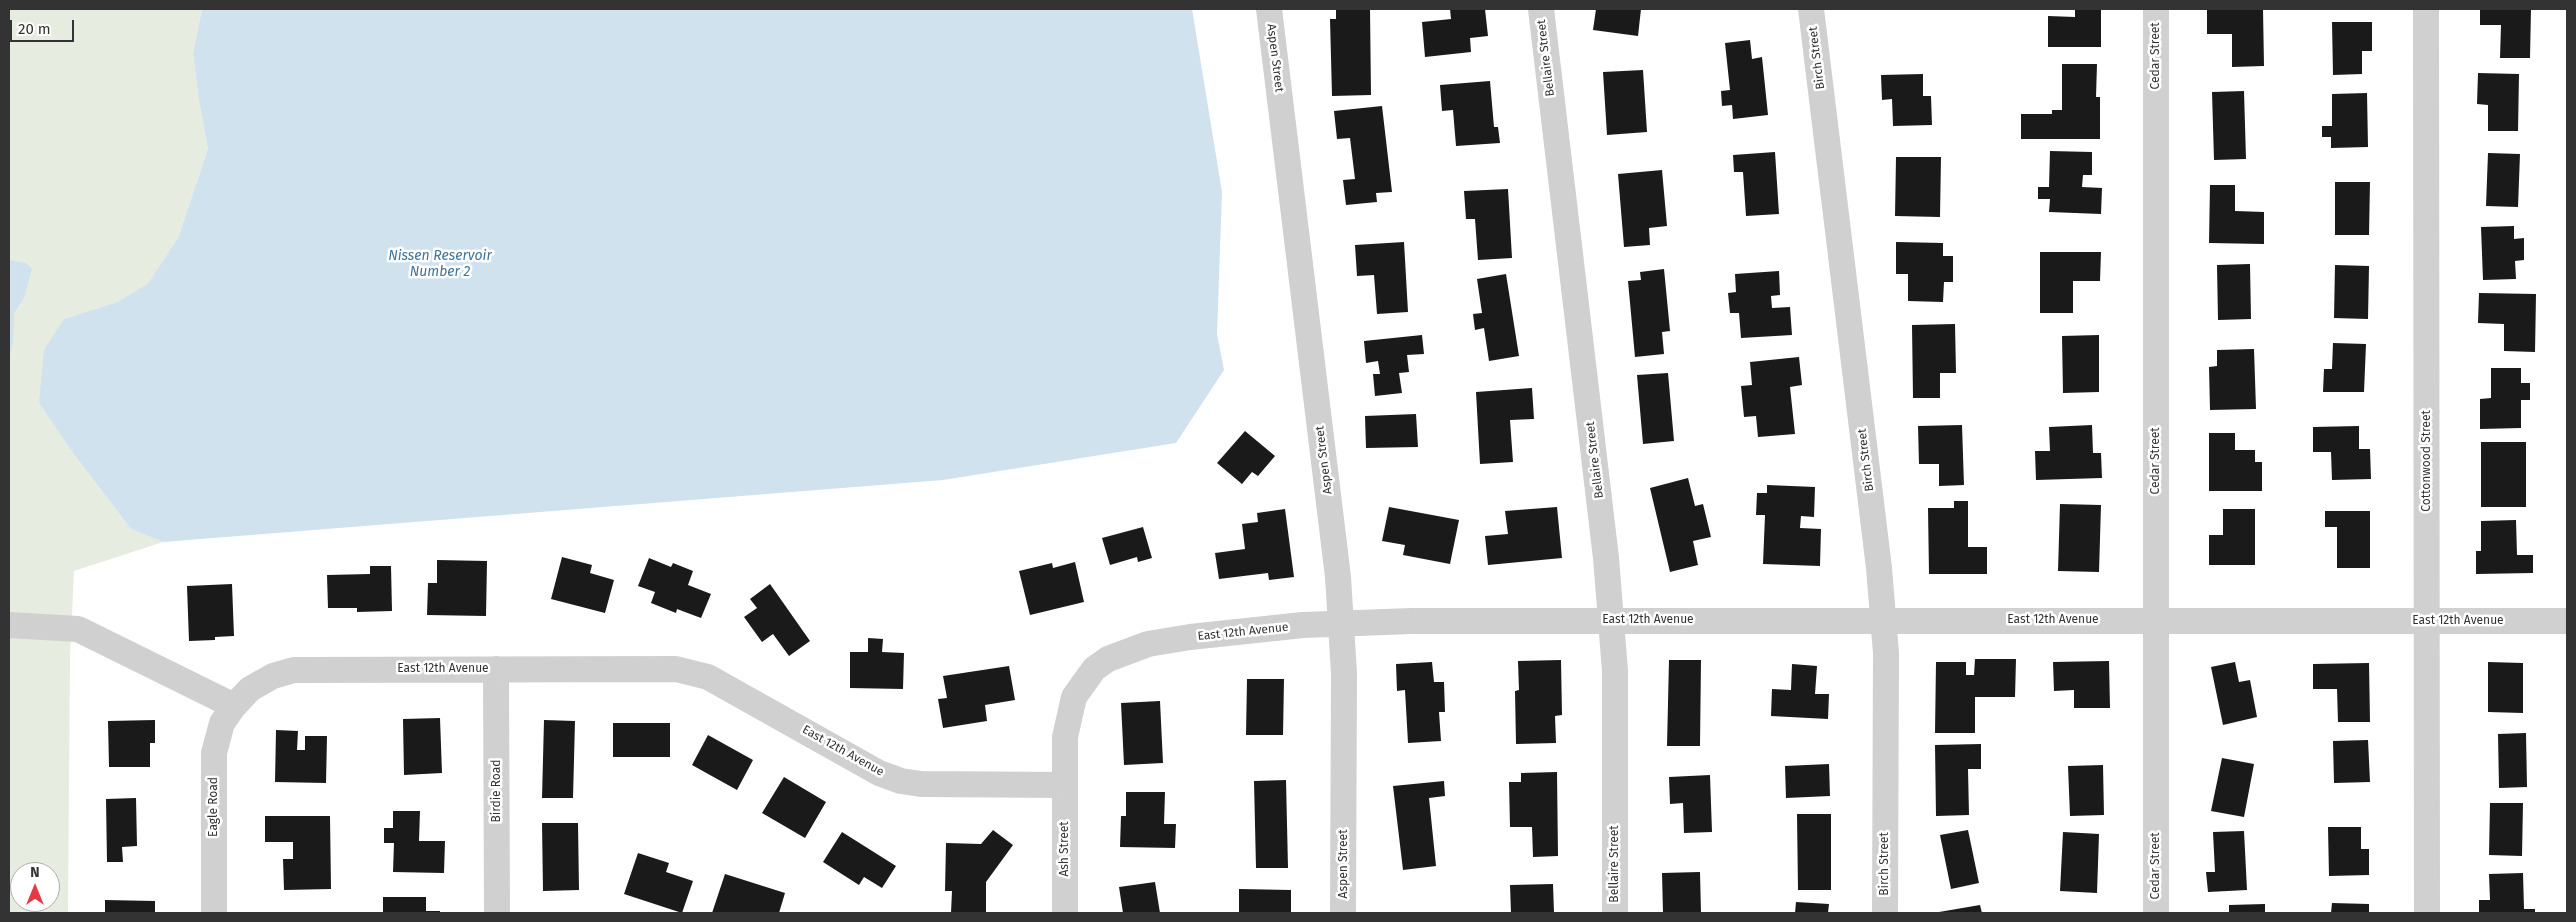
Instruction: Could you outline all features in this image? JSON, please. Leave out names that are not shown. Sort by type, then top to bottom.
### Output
[{"type":"street","name":"Aspen Street","points":[[1268,9],[1338,577],[1344,673],[1344,913]]},
{"type":"street","name":"Bellaire Street","points":[[1540,9],[1606,558],[1615,670],[1615,913]]},
{"type":"street","name":"Birch Street","points":[[1811,9],[1878,558],[1886,653],[1885,913]]},
{"type":"street","name":"Cedar Street","points":[[2156,9],[2156,913]]},
{"type":"street","name":"Cottonwood Street","points":[[2426,9],[2427,913]]},
{"type":"street","name":"East 12th Avenue","points":[[234,706],[250,690],[266,680],[294,670],[676,669],[715,680],[879,773],[901,781],[921,784],[1065,785],[1065,737],[1074,697],[1094,669],[1108,659],[1148,644],[1190,637],[1304,625],[1611,620],[2567,621]]},
{"type":"street","points":[[9,625],[78,630],[234,706]]},
{"type":"street","name":"Birdie Road","points":[[496,669],[497,913]]},
{"type":"street","name":"Eagle Road","points":[[214,913],[214,753],[222,723],[234,706]]},
{"type":"street","name":"Ash Street","points":[[1065,785],[1065,913]]},
{"type":"shaded area","points":[[9,9],[202,9],[193,53],[208,149],[178,238],[149,284],[117,302],[64,319],[39,403],[70,449],[131,529],[163,542],[74,571],[70,657],[68,913],[9,913]]},
{"type":"water","name":"Nissen Reservoir Number 2","points":[[202,9],[1192,9],[1222,192],[1217,334],[1224,370],[1176,443],[943,480],[163,542],[131,529],[70,449],[39,403],[44,350],[64,319],[117,302],[148,284],[178,238],[208,149],[193,53]]},
{"type":"water","points":[[9,260],[26,263],[32,269],[24,298],[14,313],[13,342],[9,359]]},
{"type":"building","points":[[1336,9],[1370,9],[1371,95],[1332,96],[1330,19],[1336,19]]},
{"type":"building","points":[[1450,9],[1485,9],[1488,36],[1470,38],[1471,52],[1425,57],[1422,22],[1451,19]]},
{"type":"building","points":[[1596,9],[1641,9],[1638,36],[1593,30]]},
{"type":"building","points":[[2075,9],[2101,9],[2101,47],[2048,47],[2048,16],[2075,17]]},
{"type":"building","points":[[2207,9],[2263,9],[2264,66],[2232,67],[2232,34],[2207,34]]},
{"type":"building","points":[[2480,9],[2531,9],[2530,58],[2500,58],[2501,25],[2480,25]]},
{"type":"building","points":[[2332,22],[2372,22],[2372,51],[2362,51],[2362,74],[2333,75]]},
{"type":"building","points":[[1750,40],[1752,59],[1762,57],[1768,115],[1733,119],[1732,105],[1722,106],[1721,91],[1730,90],[1725,43]]},
{"type":"building","points":[[2062,64],[2097,64],[2096,97],[2100,97],[2100,139],[2021,139],[2021,114],[2052,114],[2052,110],[2062,110]]},
{"type":"building","points":[[1643,70],[1647,132],[1607,135],[1603,72]]},
{"type":"building","points":[[2478,73],[2519,74],[2518,131],[2488,131],[2488,105],[2477,104]]},
{"type":"building","points":[[1923,74],[1923,96],[1931,96],[1932,125],[1893,126],[1892,99],[1882,100],[1881,75]]},
{"type":"building","points":[[1490,81],[1494,127],[1498,127],[1500,143],[1456,146],[1453,110],[1442,111],[1440,85]]},
{"type":"building","points":[[2244,91],[2246,159],[2214,160],[2212,92]]},
{"type":"building","points":[[2367,93],[2368,147],[2331,148],[2331,137],[2322,137],[2322,126],[2332,126],[2332,94]]},
{"type":"building","points":[[1382,106],[1392,192],[1376,193],[1377,202],[1346,205],[1343,180],[1355,179],[1350,138],[1337,139],[1334,111]]},
{"type":"building","points":[[2050,151],[2092,152],[2092,175],[2083,175],[2082,187],[2102,188],[2101,214],[2049,212],[2050,199],[2038,199],[2038,187],[2049,187]]},
{"type":"building","points":[[1775,152],[1779,214],[1746,216],[1743,172],[1734,172],[1733,155]]},
{"type":"building","points":[[2488,153],[2520,154],[2518,207],[2486,206]]},
{"type":"building","points":[[1896,157],[1941,157],[1940,217],[1895,216]]},
{"type":"building","points":[[1662,170],[1667,226],[1649,228],[1650,245],[1624,247],[1618,174]]},
{"type":"building","points":[[2335,182],[2370,182],[2369,235],[2335,235]]},
{"type":"building","points":[[2210,185],[2235,185],[2235,211],[2264,212],[2264,244],[2209,243]]},
{"type":"building","points":[[1508,189],[1512,258],[1478,260],[1475,219],[1466,219],[1464,191]]},
{"type":"building","points":[[2514,226],[2514,239],[2524,238],[2524,260],[2515,261],[2516,279],[2483,280],[2481,227]]},
{"type":"building","points":[[1404,242],[1408,312],[1377,314],[1374,275],[1357,276],[1355,245]]},
{"type":"building","points":[[1896,242],[1943,243],[1943,256],[1953,256],[1953,282],[1944,282],[1943,302],[1908,301],[1908,274],[1896,274]]},
{"type":"building","points":[[2040,252],[2101,252],[2100,281],[2073,281],[2073,313],[2040,313]]},
{"type":"building","points":[[2250,264],[2251,319],[2218,320],[2217,265]]},
{"type":"building","points":[[2335,265],[2369,266],[2368,319],[2334,318]]},
{"type":"building","points":[[1664,269],[1670,331],[1662,332],[1664,354],[1635,357],[1628,281],[1641,280],[1640,272]]},
{"type":"building","points":[[1779,271],[1780,295],[1771,296],[1772,308],[1790,307],[1792,335],[1741,338],[1739,313],[1730,313],[1728,293],[1736,292],[1735,274]]},
{"type":"building","points":[[1506,274],[1519,356],[1489,361],[1484,328],[1475,330],[1473,314],[1482,313],[1477,279]]},
{"type":"building","points":[[2479,293],[2536,294],[2535,352],[2504,351],[2504,324],[2478,323]]},
{"type":"building","points":[[1955,324],[1956,373],[1940,373],[1940,398],[1913,398],[1912,325]]},
{"type":"building","points":[[1422,335],[1424,354],[1407,355],[1409,372],[1399,373],[1402,393],[1375,396],[1373,374],[1380,374],[1378,361],[1366,363],[1364,341]]},
{"type":"building","points":[[2099,335],[2099,392],[2063,393],[2062,336]]},
{"type":"building","points":[[2333,343],[2366,344],[2364,392],[2323,392],[2324,369],[2332,369]]},
{"type":"building","points":[[2254,349],[2256,409],[2210,410],[2209,367],[2217,366],[2217,350]]},
{"type":"building","points":[[1799,357],[1802,385],[1790,387],[1795,434],[1758,437],[1756,416],[1744,417],[1741,386],[1752,385],[1750,362]]},
{"type":"building","points":[[2491,368],[2521,368],[2521,383],[2530,383],[2530,400],[2521,400],[2521,428],[2480,429],[2480,399],[2491,398]]},
{"type":"building","points":[[1668,373],[1674,441],[1643,444],[1637,375]]},
{"type":"building","points":[[1532,388],[1534,419],[1510,420],[1513,462],[1480,464],[1476,392]]},
{"type":"building","points":[[1416,414],[1418,447],[1366,448],[1365,416]]},
{"type":"building","points":[[1962,425],[1964,485],[1939,486],[1939,464],[1919,464],[1918,426]]},
{"type":"building","points":[[2092,425],[2093,453],[2101,453],[2102,478],[2036,480],[2035,451],[2050,451],[2049,427]]},
{"type":"building","points":[[2359,426],[2359,449],[2370,449],[2371,479],[2332,480],[2331,452],[2313,452],[2313,427]]},
{"type":"building","points":[[1245,431],[1275,456],[1258,476],[1252,472],[1242,484],[1217,463]]},
{"type":"building","points":[[2209,433],[2235,433],[2235,450],[2255,450],[2255,462],[2262,462],[2262,491],[2209,491]]},
{"type":"building","points":[[2481,442],[2526,442],[2526,507],[2481,507]]},
{"type":"building","points":[[1688,478],[1695,506],[1703,504],[1711,537],[1693,541],[1698,565],[1670,572],[1650,488]]},
{"type":"building","points":[[1767,485],[1815,487],[1814,517],[1801,516],[1800,528],[1821,529],[1820,566],[1763,564],[1765,515],[1756,515],[1757,493],[1767,493]]},
{"type":"building","points":[[1954,501],[1968,501],[1968,547],[1987,547],[1987,574],[1929,574],[1928,508],[1954,508]]},
{"type":"building","points":[[2060,504],[2101,505],[2099,572],[2058,571]]},
{"type":"building","points":[[1389,507],[1459,520],[1450,564],[1403,555],[1405,545],[1382,541]]},
{"type":"building","points":[[1557,507],[1562,558],[1488,565],[1485,536],[1508,534],[1505,511]]},
{"type":"building","points":[[1285,509],[1294,577],[1269,580],[1268,573],[1219,579],[1215,553],[1245,549],[1242,524],[1258,522],[1257,513]]},
{"type":"building","points":[[2223,509],[2255,509],[2255,565],[2209,565],[2209,535],[2223,535]]},
{"type":"building","points":[[2325,511],[2370,511],[2370,568],[2337,568],[2337,527],[2325,527]]},
{"type":"building","points":[[2516,520],[2517,555],[2533,555],[2533,573],[2476,574],[2476,551],[2481,551],[2481,521]]},
{"type":"building","points":[[1143,527],[1152,558],[1138,562],[1137,557],[1110,565],[1102,538]]},
{"type":"building","points":[[562,557],[592,565],[590,573],[614,580],[605,613],[551,599]]},
{"type":"building","points":[[649,558],[671,567],[673,563],[693,571],[688,585],[711,594],[701,618],[677,609],[676,613],[651,603],[655,592],[638,586]]},
{"type":"building","points":[[437,560],[487,561],[486,616],[427,615],[428,583],[437,583]]},
{"type":"building","points":[[1075,562],[1084,602],[1030,615],[1019,571],[1052,563],[1053,568]]},
{"type":"building","points":[[370,566],[391,566],[392,611],[357,612],[357,608],[328,608],[327,575],[370,574]]},
{"type":"building","points":[[232,584],[234,636],[215,637],[215,640],[189,641],[187,586]]},
{"type":"building","points":[[770,584],[810,641],[789,656],[773,634],[762,642],[744,617],[757,608],[750,599]]},
{"type":"building","points":[[868,638],[883,639],[882,652],[904,653],[903,689],[850,688],[850,652],[868,652]]},
{"type":"building","points":[[1975,659],[2016,659],[2015,697],[1975,697],[1975,733],[1935,733],[1936,662],[1966,662],[1966,675],[1974,675]]},
{"type":"building","points":[[1561,660],[1562,715],[1555,716],[1556,743],[1516,744],[1515,691],[1519,690],[1518,661]]},
{"type":"building","points":[[1669,660],[1701,660],[1700,746],[1667,746]]},
{"type":"building","points":[[2109,661],[2110,708],[2074,708],[2074,690],[2054,691],[2053,662]]},
{"type":"building","points":[[1432,662],[1434,682],[1444,682],[1445,712],[1439,712],[1441,741],[1408,743],[1405,690],[1397,691],[1396,664]]},
{"type":"building","points":[[2235,662],[2239,682],[2250,680],[2257,717],[2223,725],[2211,667]]},
{"type":"building","points":[[2488,662],[2523,663],[2523,713],[2488,712]]},
{"type":"building","points":[[2369,663],[2370,722],[2338,722],[2337,689],[2313,689],[2313,664]]},
{"type":"building","points":[[1792,664],[1817,666],[1815,694],[1829,694],[1828,719],[1771,716],[1772,689],[1791,690]]},
{"type":"building","points":[[1009,666],[1015,700],[985,705],[987,721],[943,728],[938,699],[947,698],[943,676]]},
{"type":"building","points":[[1247,679],[1284,679],[1283,735],[1246,735]]},
{"type":"building","points":[[1160,701],[1163,763],[1124,765],[1121,703]]},
{"type":"building","points":[[440,718],[442,773],[404,775],[403,719]]},
{"type":"building","points":[[155,720],[155,743],[150,743],[150,767],[109,767],[108,721]]},
{"type":"building","points":[[544,720],[575,721],[573,798],[542,798]]},
{"type":"building","points":[[613,723],[670,723],[670,757],[613,757]]},
{"type":"building","points":[[276,730],[298,731],[297,750],[305,750],[305,736],[327,736],[326,783],[275,782]]},
{"type":"building","points":[[2526,733],[2527,787],[2499,788],[2498,734]]},
{"type":"building","points":[[708,735],[753,760],[737,790],[692,765]]},
{"type":"building","points":[[2368,740],[2370,782],[2334,783],[2333,741]]},
{"type":"building","points":[[1981,744],[1981,769],[1968,769],[1969,815],[1936,816],[1935,745]]},
{"type":"building","points":[[2222,758],[2254,764],[2244,817],[2211,811]]},
{"type":"building","points":[[1829,764],[1830,796],[1786,798],[1785,766]]},
{"type":"building","points":[[2103,765],[2104,815],[2070,816],[2068,766]]},
{"type":"building","points":[[1557,772],[1558,856],[1533,857],[1532,827],[1510,827],[1509,782],[1521,782],[1521,773]]},
{"type":"building","points":[[1710,775],[1712,832],[1684,833],[1683,803],[1670,804],[1669,777]]},
{"type":"building","points":[[784,777],[826,802],[805,838],[762,813]]},
{"type":"building","points":[[1286,780],[1288,868],[1256,868],[1254,781]]},
{"type":"building","points":[[1444,781],[1445,796],[1429,798],[1436,866],[1403,870],[1393,786]]},
{"type":"building","points":[[1126,792],[1165,792],[1164,824],[1176,824],[1175,848],[1120,847],[1121,816],[1126,816]]},
{"type":"building","points":[[136,798],[137,846],[122,847],[123,862],[107,862],[106,799]]},
{"type":"building","points":[[2490,803],[2523,803],[2522,856],[2489,855]]},
{"type":"building","points":[[393,811],[420,811],[419,841],[445,841],[444,873],[393,872],[394,843],[384,843],[384,828],[393,828]]},
{"type":"building","points":[[1797,814],[1831,814],[1831,890],[1798,890]]},
{"type":"building","points":[[265,816],[330,816],[331,889],[284,890],[283,859],[293,859],[293,842],[265,842]]},
{"type":"building","points":[[542,823],[578,823],[579,890],[543,891]]},
{"type":"building","points":[[2328,827],[2361,827],[2361,849],[2369,849],[2369,875],[2329,876]]},
{"type":"building","points":[[993,830],[1013,845],[986,882],[986,913],[951,913],[952,891],[945,891],[946,843],[981,844]]},
{"type":"building","points":[[1968,830],[1979,883],[1951,889],[1940,835]]},
{"type":"building","points":[[2244,831],[2247,890],[2208,892],[2206,872],[2215,872],[2213,832]]},
{"type":"building","points":[[842,832],[896,866],[882,888],[864,877],[859,885],[823,862]]},
{"type":"building","points":[[2063,832],[2099,834],[2097,893],[2060,891]]},
{"type":"building","points":[[638,853],[669,863],[666,872],[693,881],[682,913],[624,894]]},
{"type":"building","points":[[1700,872],[1701,913],[1663,913],[1662,873]]},
{"type":"building","points":[[2523,873],[2524,909],[2535,909],[2535,913],[2479,913],[2479,900],[2490,900],[2489,874]]},
{"type":"building","points":[[725,874],[785,893],[779,913],[712,913]]},
{"type":"building","points":[[1155,882],[1160,913],[1123,913],[1119,887]]},
{"type":"building","points":[[1553,884],[1554,913],[1511,913],[1510,885]]},
{"type":"building","points":[[1239,889],[1291,890],[1291,913],[1239,913]]},
{"type":"building","points":[[383,897],[426,897],[426,911],[440,911],[440,913],[383,913]]},
{"type":"building","points":[[105,900],[155,901],[155,913],[105,913]]},
{"type":"building","points":[[1796,902],[1829,904],[1828,913],[1795,913]]},
{"type":"building","points":[[2332,903],[2369,904],[2369,913],[2331,913]]},
{"type":"building","points":[[2265,904],[2265,913],[2229,913],[2229,905]]},
{"type":"building","points":[[1980,905],[1982,913],[1939,913],[1939,912]]}]
